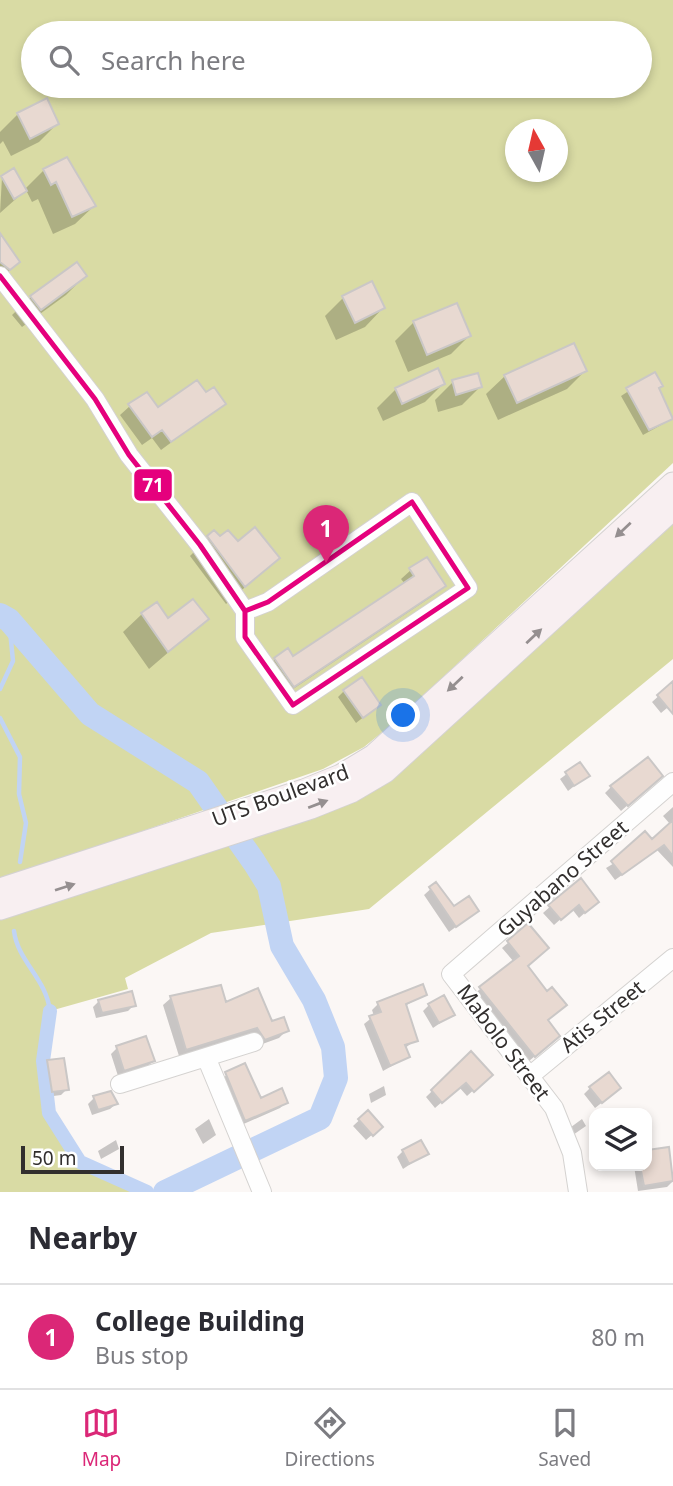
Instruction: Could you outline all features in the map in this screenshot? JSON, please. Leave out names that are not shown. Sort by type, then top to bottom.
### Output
[{"type":"main road","name":"UTS Boulevard","points":[[250,818],[341,776],[374,756],[673,484]]},
{"type":"main road","name":"UTS Boulevard","points":[[0,908],[192,837],[250,818],[341,795],[385,771],[673,508]]},
{"type":"main road","name":"UTS Boulevard","points":[[0,890],[192,837]]},
{"type":"street","points":[[0,276],[95,399],[129,455],[200,545],[245,611],[246,637],[293,705],[468,587],[412,502],[268,602],[245,611]]},
{"type":"street","name":"Guyabano Street","points":[[451,974],[673,782]]},
{"type":"street","name":"Atis Street","points":[[531,1075],[673,958]]},
{"type":"street","name":"Mabolo Street","points":[[451,974],[554,1108],[572,1153],[578,1192]]},
{"type":"street","points":[[120,1084],[254,1042]]},
{"type":"street","points":[[206,1057],[262,1192]]},
{"type":"green space","points":[[0,0],[673,0],[673,463],[396,721],[364,747],[323,769],[0,880]]},
{"type":"green space","points":[[673,521],[673,659],[369,909],[211,933],[125,978],[128,989],[50,1011],[43,1061],[49,1113],[80,1162],[147,1192],[0,1192],[0,920],[315,817]]},
{"type":"building","points":[[47,98],[59,124],[30,139],[17,113]]},
{"type":"building","points":[[67,157],[96,206],[72,217],[56,182],[51,185],[43,169]]},
{"type":"building","points":[[14,168],[27,191],[14,199],[1,176]]},
{"type":"building","points":[[0,233],[20,262],[10,270],[0,262]]},
{"type":"building","points":[[77,262],[87,276],[41,310],[30,296]]},
{"type":"building","points":[[372,281],[385,308],[355,323],[342,296]]},
{"type":"building","points":[[457,303],[471,336],[427,355],[413,321]]},
{"type":"building","points":[[574,343],[587,371],[517,403],[504,375]]},
{"type":"building","points":[[438,368],[445,384],[402,404],[395,388]]},
{"type":"building","points":[[655,372],[663,386],[659,388],[673,419],[649,430],[626,388]]},
{"type":"building","points":[[478,373],[482,387],[456,395],[452,380]]},
{"type":"building","points":[[197,380],[206,392],[214,387],[226,404],[171,442],[162,430],[152,437],[128,404],[147,392],[158,407]]},
{"type":"building","points":[[255,527],[280,558],[245,587],[207,536],[214,530],[220,536],[228,530],[238,541]]},
{"type":"building","points":[[427,557],[446,586],[294,687],[274,658],[288,648],[293,656],[414,576],[409,568]]},
{"type":"building","points":[[193,599],[209,619],[168,652],[141,613],[157,602],[168,618]]},
{"type":"building","points":[[362,677],[381,705],[363,718],[343,690]]},
{"type":"building","points":[[673,681],[673,714],[657,695]]},
{"type":"building","points":[[648,757],[663,776],[628,806],[610,786]]},
{"type":"building","points":[[580,762],[590,776],[574,786],[565,772]]},
{"type":"building","points":[[673,820],[673,856],[664,845],[622,875],[611,861],[645,831],[652,839]]},
{"type":"building","points":[[581,878],[599,902],[585,913],[579,905],[561,920],[548,905]]},
{"type":"building","points":[[436,882],[454,906],[469,896],[479,911],[456,927],[429,887]]},
{"type":"building","points":[[528,923],[549,948],[528,966],[547,991],[552,987],[567,1005],[548,1020],[560,1036],[535,1057],[479,987],[519,956],[507,941]]},
{"type":"building","points":[[423,984],[427,995],[406,1004],[418,1041],[405,1045],[410,1057],[390,1066],[369,1016],[381,1012],[377,1002]]},
{"type":"building","points":[[221,985],[226,1002],[258,988],[272,1021],[284,1017],[289,1031],[265,1040],[257,1028],[186,1050],[170,996]]},
{"type":"building","points":[[132,991],[136,1006],[102,1013],[98,1000]]},
{"type":"building","points":[[444,995],[455,1015],[439,1023],[428,1004]]},
{"type":"building","points":[[146,1036],[155,1061],[124,1071],[116,1046]]},
{"type":"building","points":[[471,1051],[493,1075],[474,1092],[466,1083],[442,1103],[431,1090]]},
{"type":"building","points":[[64,1058],[69,1090],[52,1092],[47,1060]]},
{"type":"building","points":[[245,1063],[261,1098],[282,1088],[288,1103],[245,1121],[225,1072]]},
{"type":"building","points":[[609,1072],[621,1088],[602,1103],[589,1087]]},
{"type":"building","points":[[111,1091],[118,1104],[98,1110],[93,1096]]},
{"type":"building","points":[[368,1110],[383,1127],[373,1136],[358,1119]]},
{"type":"building","points":[[421,1140],[429,1154],[409,1164],[402,1150]]},
{"type":"building","points":[[669,1147],[673,1181],[644,1186],[641,1171],[652,1171],[652,1149]]},
{"type":"waterway","points":[[0,615],[9,620],[90,714],[198,782],[269,886],[282,946],[314,1000],[333,1047],[336,1078],[320,1118],[165,1192]]},
{"type":"waterway","points":[[0,689],[13,661],[9,620]]},
{"type":"waterway","points":[[0,718],[20,757],[19,794],[26,823],[20,862]]},
{"type":"waterway","points":[[14,931],[21,952],[43,989],[50,1011]]},
{"type":"waterway","points":[[50,1011],[43,1061],[49,1113],[80,1162],[147,1192]]},
{"type":"transit line","name":"71","points":[[0,276],[95,399],[129,455],[200,545],[245,611],[245,637],[293,705],[468,588],[412,502],[268,602],[245,611]]},
{"type":"place","name":"College Building","points":[[326,563]]}]
